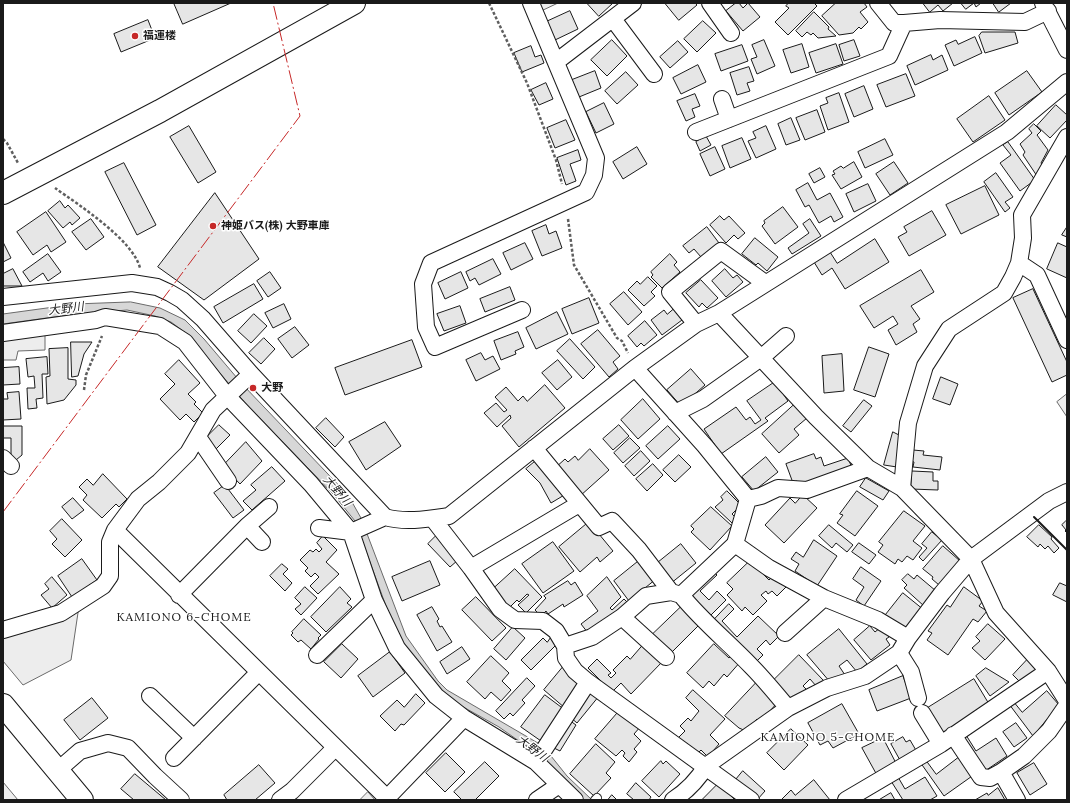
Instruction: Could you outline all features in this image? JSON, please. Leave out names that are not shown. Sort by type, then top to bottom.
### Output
[{"type":"street","points":[[3,193],[160,111],[354,3]]},
{"type":"street","points":[[522,310],[435,347],[426,327],[423,284],[431,263],[586,192],[594,175],[596,158],[531,3]]},
{"type":"street","points":[[556,62],[633,3]]},
{"type":"street","points":[[710,3],[731,32]]},
{"type":"street","points":[[878,3],[894,23],[940,20],[1025,22],[1045,7],[1067,50]]},
{"type":"street","points":[[613,19],[654,74]]},
{"type":"street","points":[[696,132],[889,56],[904,22]]},
{"type":"street","points":[[319,528],[351,532],[378,520],[449,516],[636,368],[696,324],[719,313],[1007,132],[1067,82]]},
{"type":"street","points":[[722,99],[729,119]]},
{"type":"street","points":[[902,488],[908,423],[925,366],[949,329],[1004,293],[1019,263],[1023,238],[1022,215],[1067,137]]},
{"type":"street","points":[[696,324],[670,292],[720,251],[765,283]]},
{"type":"street","points":[[1019,263],[1036,275],[1067,340]]},
{"type":"street","points":[[3,297],[132,283],[157,287],[182,300],[194,309],[378,520]]},
{"type":"street","points":[[719,313],[816,417],[868,468],[902,488],[971,559],[996,613],[1048,671],[1065,697],[1049,731],[1024,756],[990,778],[982,776],[922,713]]},
{"type":"street","points":[[3,333],[96,320],[105,317],[160,326],[185,342],[227,396],[311,484],[351,532],[374,600],[397,648],[436,696],[464,718],[536,762],[575,800]]},
{"type":"street","points":[[675,413],[704,399],[761,358],[786,336]]},
{"type":"street","points":[[636,368],[705,446],[748,499]]},
{"type":"street","points":[[3,630],[61,612],[102,586],[110,576],[110,542],[114,530],[138,499],[159,482],[188,453],[214,410],[251,374]]},
{"type":"street","points":[[198,437],[228,480]]},
{"type":"street","points":[[534,448],[599,527],[612,521],[676,594],[751,666],[788,708]]},
{"type":"street","points":[[748,499],[761,496],[778,488],[807,490],[868,468]]},
{"type":"street","points":[[673,800],[697,780],[706,766],[788,708],[827,688],[865,676],[899,653],[908,638],[942,593],[971,559],[1049,501],[1067,492]]},
{"type":"street","points":[[565,646],[592,637],[622,617],[646,596],[676,594],[735,544],[748,499]]},
{"type":"street","points":[[471,568],[579,504]]},
{"type":"street","points":[[179,595],[247,526],[269,507]]},
{"type":"street","points":[[433,518],[500,609],[515,620],[542,621],[556,631],[565,646],[566,658],[575,671],[751,800]]},
{"type":"street","points":[[247,526],[262,542]]},
{"type":"street","points":[[114,530],[387,798],[464,718]]},
{"type":"street","points":[[735,544],[769,568],[824,598],[878,620],[908,638]]},
{"type":"street","points":[[785,633],[824,598]]},
{"type":"street","points":[[317,655],[374,600]]},
{"type":"street","points":[[622,617],[666,657]]},
{"type":"street","points":[[899,653],[911,672],[918,698]]},
{"type":"street","points":[[846,800],[947,739],[1048,671]]},
{"type":"street","points":[[174,758],[258,672]]},
{"type":"street","points":[[536,762],[588,682]]},
{"type":"street","points":[[150,696],[194,738]]},
{"type":"street","points":[[3,705],[56,771],[82,800]]},
{"type":"street","points":[[56,771],[80,751],[108,743],[128,748],[181,800]]},
{"type":"street","points":[[291,797],[336,748]]},
{"type":"street","points":[[1001,772],[1017,800]]},
{"type":"street","points":[[537,800],[559,785]]},
{"type":"path","points":[[3,139],[7,143],[19,165],[36,175],[112,229],[138,260],[144,284]]},
{"type":"path","points":[[84,390],[86,374],[102,337],[96,320]]},
{"type":"shaded area","points":[[535,3],[558,3],[539,12]]},
{"type":"shaded area","points":[[45,335],[45,350],[18,351],[16,360],[3,360],[3,340]]},
{"type":"shaded area","points":[[1067,394],[1067,417],[1057,402]]},
{"type":"shaded area","points":[[79,606],[71,660],[23,685],[3,661],[3,633]]},
{"type":"shaded area","points":[[3,782],[18,800],[3,800]]},
{"type":"shaded area","points":[[368,792],[375,800],[360,800]]},
{"type":"water","name":"大野川","points":[[131,302],[160,308],[185,320],[204,339],[243,385],[348,495],[361,518],[406,636],[438,681],[447,690],[543,746],[567,776],[592,800],[582,800],[536,753],[499,727],[458,704],[432,686],[398,639],[355,521],[334,495],[246,404],[187,334],[171,322],[155,316],[127,310],[68,315],[3,324],[3,314],[76,304]]},
{"type":"building","points":[[174,3],[231,3],[183,24]]},
{"type":"building","points":[[587,3],[613,3],[599,16]]},
{"type":"building","points":[[665,3],[695,3],[697,5],[679,20]]},
{"type":"building","points":[[736,3],[739,3],[743,8],[748,3],[760,17],[743,31],[726,11]]},
{"type":"building","points":[[789,3],[814,3],[817,6],[788,35],[775,22],[789,8],[786,6]]},
{"type":"building","points":[[836,3],[864,3],[867,7],[860,12],[868,22],[861,29],[859,27],[853,33],[839,35],[822,16]]},
{"type":"building","points":[[923,3],[953,3],[943,11],[938,5],[930,12]]},
{"type":"building","points":[[961,3],[974,3],[966,9]]},
{"type":"building","points":[[974,3],[981,3],[976,7]]},
{"type":"building","points":[[993,3],[1011,3],[999,12]]},
{"type":"building","points":[[570,11],[578,29],[555,40],[546,22]]},
{"type":"building","points":[[814,12],[836,36],[818,38],[813,33],[811,35],[807,32],[802,37],[796,31]]},
{"type":"building","points":[[148,20],[155,38],[121,52],[114,34]]},
{"type":"building","points":[[703,21],[716,33],[697,52],[684,39]]},
{"type":"building","points":[[982,32],[1015,32],[1018,43],[985,53],[979,36]]},
{"type":"building","points":[[975,37],[982,53],[954,66],[945,45],[956,40],[958,44]]},
{"type":"building","points":[[612,40],[627,56],[607,76],[591,60]]},
{"type":"building","points":[[764,40],[775,66],[757,74],[751,59],[757,57],[752,45]]},
{"type":"building","points":[[854,40],[860,56],[844,61],[839,45]]},
{"type":"building","points":[[678,41],[688,52],[670,68],[660,57]]},
{"type":"building","points":[[802,44],[809,67],[791,73],[783,50]]},
{"type":"building","points":[[836,44],[843,64],[816,73],[809,53]]},
{"type":"building","points":[[742,45],[748,61],[721,71],[715,54]]},
{"type":"building","points":[[531,46],[535,57],[541,55],[544,63],[522,72],[514,53]]},
{"type":"building","points":[[931,55],[933,60],[942,55],[948,70],[915,85],[907,66]]},
{"type":"building","points":[[698,65],[706,82],[681,94],[673,78]]},
{"type":"building","points":[[749,67],[754,81],[747,83],[750,91],[737,95],[730,73]]},
{"type":"building","points":[[595,71],[601,88],[579,97],[572,80]]},
{"type":"building","points":[[1027,71],[1042,92],[1009,115],[995,93]]},
{"type":"building","points":[[626,72],[638,85],[617,104],[605,91]]},
{"type":"building","points":[[906,74],[915,96],[886,107],[877,85]]},
{"type":"building","points":[[546,83],[553,99],[539,105],[531,90]]},
{"type":"building","points":[[864,86],[873,109],[854,117],[845,94]]},
{"type":"building","points":[[839,93],[849,122],[828,130],[820,106],[828,103],[826,98]]},
{"type":"building","points":[[695,94],[700,106],[692,109],[695,117],[686,121],[677,101]]},
{"type":"building","points":[[989,96],[1005,120],[973,142],[957,119]]},
{"type":"building","points":[[604,103],[614,124],[596,133],[586,112]]},
{"type":"building","points":[[1056,105],[1067,115],[1067,120],[1050,138],[1037,126]]},
{"type":"building","points":[[817,110],[825,132],[805,140],[796,118]]},
{"type":"building","points":[[791,118],[800,140],[786,145],[778,124]]},
{"type":"building","points":[[566,120],[575,140],[555,148],[547,128]]},
{"type":"building","points":[[1034,124],[1041,131],[1037,135],[1048,150],[1041,163],[1044,167],[1037,176],[1023,155],[1025,152],[1020,144],[1032,133],[1029,129]]},
{"type":"building","points":[[189,126],[216,172],[198,183],[170,137]]},
{"type":"building","points":[[766,126],[776,149],[756,158],[748,141],[756,138],[753,132]]},
{"type":"building","points":[[706,136],[711,145],[700,151],[696,142]]},
{"type":"building","points":[[742,138],[751,159],[730,168],[722,146]]},
{"type":"building","points":[[885,139],[893,155],[865,168],[858,152]]},
{"type":"building","points":[[1008,142],[1035,180],[1020,191],[1000,163],[1011,155],[1003,145]]},
{"type":"building","points":[[637,147],[647,164],[623,179],[613,162]]},
{"type":"building","points":[[715,147],[725,169],[710,176],[700,154]]},
{"type":"building","points":[[578,150],[581,160],[570,164],[576,181],[566,185],[557,158]]},
{"type":"building","points":[[854,162],[862,177],[841,189],[832,175],[835,174],[833,171],[841,166],[843,168]]},
{"type":"building","points":[[894,162],[908,183],[890,195],[876,174]]},
{"type":"building","points":[[124,163],[156,225],[137,235],[105,172]]},
{"type":"building","points":[[820,168],[825,177],[814,183],[809,174]]},
{"type":"building","points":[[996,173],[1013,197],[1005,202],[1010,208],[1005,212],[984,182]]},
{"type":"building","points":[[808,183],[817,200],[830,193],[843,217],[834,222],[831,216],[819,223],[809,205],[805,207],[796,190]]},
{"type":"building","points":[[868,184],[876,201],[854,212],[846,194]]},
{"type":"building","points":[[985,186],[999,215],[961,234],[946,205]]},
{"type":"building","name":"神姫バス(株) 大野車庫","points":[[215,193],[259,259],[204,300],[158,267]]},
{"type":"building","points":[[60,201],[65,208],[68,205],[80,218],[72,225],[70,222],[63,228],[48,211]]},
{"type":"building","points":[[783,207],[798,227],[775,244],[762,226],[765,223],[764,221]]},
{"type":"building","points":[[932,211],[946,235],[909,256],[898,237],[907,232],[904,227]]},
{"type":"building","points":[[46,212],[66,242],[51,252],[47,245],[33,255],[17,232]]},
{"type":"building","points":[[720,216],[724,220],[729,216],[745,233],[738,239],[734,235],[726,243],[710,225]]},
{"type":"building","points":[[91,219],[104,237],[86,250],[72,232]]},
{"type":"building","points":[[810,219],[821,236],[792,254],[788,248],[809,233],[803,224]]},
{"type":"building","points":[[546,225],[549,234],[556,231],[562,248],[542,256],[532,231]]},
{"type":"building","points":[[707,227],[719,243],[701,257],[694,249],[689,253],[683,246]]},
{"type":"building","points":[[1067,227],[1067,237],[1062,235]]},
{"type":"building","points":[[755,238],[778,257],[767,271],[758,263],[756,265],[742,254]]},
{"type":"building","points":[[875,239],[889,262],[845,289],[832,268],[822,275],[814,262],[830,252],[837,263]]},
{"type":"building","points":[[3,242],[11,258],[3,262]]},
{"type":"building","points":[[525,243],[533,259],[511,270],[503,253]]},
{"type":"building","points":[[1058,243],[1067,247],[1067,278],[1047,269]]},
{"type":"building","points":[[48,254],[61,272],[48,281],[43,273],[30,282],[23,272]]},
{"type":"building","points":[[670,254],[677,262],[674,265],[680,272],[662,288],[651,277],[653,275],[651,272]]},
{"type":"building","points":[[493,259],[501,274],[479,285],[475,278],[470,281],[466,272]]},
{"type":"building","points":[[13,269],[22,286],[3,286],[3,274]]},
{"type":"building","points":[[725,269],[733,278],[737,275],[743,282],[726,297],[712,281]]},
{"type":"building","points":[[921,270],[934,292],[911,306],[920,319],[913,324],[917,332],[896,345],[888,330],[898,324],[893,316],[874,328],[860,306]]},
{"type":"building","points":[[270,272],[281,288],[268,297],[257,281]]},
{"type":"building","points":[[461,272],[468,288],[445,299],[438,283]]},
{"type":"building","points":[[648,277],[657,286],[651,292],[655,296],[644,306],[628,290],[637,281],[640,284]]},
{"type":"building","points":[[701,280],[718,298],[707,308],[702,303],[699,307],[686,293]]},
{"type":"building","points":[[254,284],[263,299],[223,323],[214,307]]},
{"type":"building","points":[[510,287],[515,300],[485,312],[480,299]]},
{"type":"building","points":[[1033,289],[1067,362],[1067,375],[1052,382],[1013,298]]},
{"type":"building","points":[[624,292],[642,312],[628,325],[610,304]]},
{"type":"building","points":[[589,298],[599,323],[572,334],[562,309]]},
{"type":"building","points":[[284,304],[291,319],[273,328],[265,313]]},
{"type":"building","points":[[460,306],[466,323],[444,331],[437,314]]},
{"type":"building","points":[[674,309],[682,320],[662,335],[651,320],[664,310],[667,314]]},
{"type":"building","points":[[557,312],[568,334],[536,349],[526,328]]},
{"type":"building","points":[[254,314],[267,326],[251,343],[238,331]]},
{"type":"building","points":[[645,321],[657,335],[644,346],[641,343],[637,347],[628,336]]},
{"type":"building","points":[[295,327],[309,345],[292,358],[278,339]]},
{"type":"building","points":[[598,330],[620,356],[613,362],[618,369],[609,377],[581,344]]},
{"type":"building","points":[[518,332],[524,347],[515,351],[516,354],[501,360],[494,341]]},
{"type":"building","points":[[264,338],[275,349],[261,364],[249,353]]},
{"type":"building","points":[[570,339],[595,367],[583,379],[557,351]]},
{"type":"building","points":[[412,340],[422,367],[345,395],[335,368]]},
{"type":"building","points":[[71,342],[92,342],[84,354],[78,376],[72,377]]},
{"type":"building","points":[[869,347],[889,354],[875,397],[854,390]]},
{"type":"building","points":[[68,348],[68,379],[76,380],[76,385],[64,400],[47,404],[46,377],[50,376],[49,349]]},
{"type":"building","points":[[481,353],[485,360],[493,356],[500,369],[476,381],[466,360]]},
{"type":"building","points":[[842,354],[844,391],[824,393],[822,356]]},
{"type":"building","points":[[47,357],[48,374],[42,374],[43,398],[36,399],[37,408],[28,409],[27,388],[35,388],[34,376],[28,377],[26,359]]},
{"type":"building","points":[[179,360],[200,383],[188,394],[196,402],[194,404],[203,413],[194,422],[186,414],[180,420],[160,399],[175,384],[165,374]]},
{"type":"building","points":[[558,360],[572,377],[557,390],[542,373]]},
{"type":"building","points":[[19,367],[20,384],[3,385],[3,368]]},
{"type":"building","points":[[691,369],[705,385],[681,406],[667,390]]},
{"type":"building","points":[[941,377],[958,384],[950,405],[933,399]]},
{"type":"building","points":[[775,382],[788,401],[765,418],[768,421],[721,454],[704,429],[736,407],[746,420],[750,417],[755,424],[761,420],[747,401]]},
{"type":"building","points":[[545,385],[565,408],[519,447],[502,426],[511,418],[510,415],[497,427],[484,413],[496,403],[504,412],[507,410],[495,397],[506,387],[518,401],[523,396],[527,401]]},
{"type":"building","points":[[19,392],[21,419],[3,420],[3,399],[8,399],[7,393]]},
{"type":"building","points":[[643,399],[660,419],[638,439],[621,420]]},
{"type":"building","points":[[864,400],[872,406],[851,432],[843,426]]},
{"type":"building","points":[[795,404],[807,418],[794,429],[799,435],[779,453],[762,434]]},
{"type":"building","points":[[326,418],[344,437],[335,447],[316,428]]},
{"type":"building","points":[[385,422],[401,446],[366,470],[349,442]]},
{"type":"building","points":[[219,425],[230,435],[215,450],[204,440]]},
{"type":"building","points":[[619,425],[629,436],[613,450],[603,439]]},
{"type":"building","points":[[3,426],[22,426],[22,455],[16,460],[11,455],[11,438],[3,438]]},
{"type":"building","points":[[668,426],[680,439],[658,459],[646,446]]},
{"type":"building","points":[[893,432],[901,436],[897,467],[884,465]]},
{"type":"building","points":[[630,438],[640,448],[623,463],[614,453]]},
{"type":"building","points":[[246,442],[262,461],[240,484],[223,466]]},
{"type":"building","points":[[590,449],[609,470],[580,496],[555,468],[565,459],[568,462],[575,456],[578,460]]},
{"type":"building","points":[[913,450],[924,451],[923,455],[942,457],[940,470],[913,467],[914,462],[911,461]]},
{"type":"building","points":[[641,451],[650,461],[634,476],[625,466]]},
{"type":"building","points":[[814,454],[816,459],[821,457],[824,466],[848,458],[852,468],[799,486],[797,481],[793,483],[786,464]]},
{"type":"building","points":[[679,455],[691,467],[675,482],[663,470]]},
{"type":"building","points":[[766,457],[778,472],[754,491],[742,477]]},
{"type":"building","points":[[537,460],[566,494],[551,503],[540,483],[526,469]]},
{"type":"building","points":[[653,464],[663,475],[647,491],[636,479]]},
{"type":"building","points":[[272,467],[285,481],[252,510],[243,501],[256,490],[251,485]]},
{"type":"building","points":[[912,471],[933,472],[933,481],[938,481],[938,490],[911,489]]},
{"type":"building","points":[[103,474],[127,499],[119,507],[116,504],[102,518],[83,500],[87,495],[79,487],[87,479],[93,485]]},
{"type":"building","points":[[866,478],[889,491],[883,500],[860,487]]},
{"type":"building","points":[[225,485],[244,510],[233,518],[214,493]]},
{"type":"building","points":[[727,491],[741,505],[732,514],[736,518],[732,523],[715,507],[723,500],[721,497]]},
{"type":"building","points":[[857,491],[878,506],[855,536],[837,523],[843,515],[840,514]]},
{"type":"building","points":[[803,495],[817,508],[784,543],[765,525],[790,498],[795,503]]},
{"type":"building","points":[[73,498],[84,510],[72,519],[62,507]]},
{"type":"building","points":[[711,507],[732,526],[710,550],[691,532],[694,529],[691,526]]},
{"type":"building","points":[[904,511],[925,526],[913,541],[922,548],[913,560],[907,556],[902,562],[898,559],[895,564],[878,552],[883,545],[879,542]]},
{"type":"building","points":[[62,519],[82,540],[65,557],[52,544],[57,539],[50,531]]},
{"type":"building","points":[[1067,521],[1067,533],[1062,525]]},
{"type":"building","points":[[589,522],[613,551],[600,562],[597,557],[580,572],[559,547]]},
{"type":"building","points":[[829,525],[853,545],[847,552],[836,543],[832,548],[819,536]]},
{"type":"building","points":[[1039,525],[1052,537],[1051,539],[1059,548],[1054,553],[1048,546],[1045,549],[1040,544],[1038,547],[1027,537]]},
{"type":"building","points":[[932,532],[942,540],[923,561],[919,557],[927,548],[922,544]]},
{"type":"building","points":[[323,536],[337,550],[326,562],[339,574],[318,594],[310,586],[319,577],[315,573],[311,577],[305,571],[308,568],[300,560],[310,550],[313,552],[316,549],[319,552],[322,549],[317,543]]},
{"type":"building","points":[[436,536],[458,560],[450,567],[428,544]]},
{"type":"building","points":[[814,540],[837,556],[817,586],[795,571],[799,564],[791,559],[796,552],[803,557]]},
{"type":"building","points":[[553,542],[574,571],[543,593],[522,564]]},
{"type":"building","points":[[859,543],[876,555],[869,564],[852,552]]},
{"type":"building","points":[[681,544],[696,563],[670,584],[655,565]]},
{"type":"building","points":[[943,546],[960,561],[939,585],[932,579],[933,577],[923,569]]},
{"type":"building","points":[[82,559],[97,580],[72,597],[58,576]]},
{"type":"building","points":[[640,560],[656,579],[629,601],[614,581]]},
{"type":"building","points":[[430,561],[440,585],[402,601],[392,577]]},
{"type":"building","points":[[750,561],[769,580],[773,576],[787,586],[777,596],[772,591],[768,594],[766,591],[761,595],[767,601],[753,615],[745,607],[742,611],[727,595],[733,589],[727,583]]},
{"type":"building","points":[[282,564],[288,569],[283,574],[292,583],[285,591],[270,576]]},
{"type":"building","points":[[861,567],[881,581],[864,606],[856,600],[864,587],[853,579]]},
{"type":"building","points":[[515,569],[542,597],[526,613],[518,605],[529,595],[527,594],[519,602],[517,600],[509,608],[492,590]]},
{"type":"building","points":[[713,571],[717,575],[700,591],[709,600],[717,591],[726,600],[708,618],[686,597]]},
{"type":"building","points":[[908,574],[914,579],[917,575],[936,591],[924,606],[904,588],[907,585],[902,580]]},
{"type":"building","points":[[52,577],[67,595],[52,608],[41,595],[49,589],[45,584]]},
{"type":"building","points":[[607,577],[621,597],[610,608],[612,610],[624,599],[629,604],[588,633],[581,624],[598,611],[587,596]]},
{"type":"building","points":[[568,581],[571,585],[575,582],[583,595],[564,607],[563,604],[548,614],[546,611],[541,616],[535,610],[546,598],[544,596]]},
{"type":"building","points":[[1060,583],[1067,586],[1067,602],[1053,595]]},
{"type":"building","points":[[305,587],[317,598],[301,615],[295,609],[301,604],[295,598]]},
{"type":"building","points":[[340,587],[351,599],[347,603],[352,607],[326,632],[311,617]]},
{"type":"building","points":[[964,587],[983,601],[979,606],[987,611],[978,622],[973,619],[948,655],[927,640],[932,633],[928,631],[947,605],[950,607]]},
{"type":"building","points":[[903,593],[924,610],[905,634],[884,617]]},
{"type":"building","points":[[476,597],[506,628],[492,641],[462,610]]},
{"type":"building","points":[[729,604],[734,609],[722,621],[737,637],[758,616],[779,636],[770,645],[766,640],[757,649],[763,655],[754,664],[712,622]]},
{"type":"building","points":[[432,607],[439,619],[437,621],[440,627],[442,626],[452,642],[437,651],[417,615]]},
{"type":"building","points":[[681,607],[699,625],[671,653],[653,634]]},
{"type":"building","points":[[304,619],[321,635],[311,649],[301,640],[298,642],[291,635]]},
{"type":"building","points":[[988,624],[1005,639],[985,660],[972,648],[980,641],[976,637]]},
{"type":"building","points":[[870,626],[875,632],[881,627],[889,637],[886,639],[890,645],[871,660],[854,640]]},
{"type":"building","points":[[513,627],[525,638],[506,660],[494,649]]},
{"type":"building","points":[[839,629],[867,664],[857,672],[847,660],[839,666],[845,675],[830,682],[807,655]]},
{"type":"building","points":[[552,636],[556,645],[531,670],[521,660],[543,638],[547,642]]},
{"type":"building","points":[[342,644],[358,659],[341,678],[324,662]]},
{"type":"building","points":[[644,644],[662,662],[631,694],[621,683],[612,692],[588,668],[597,659],[611,673],[608,675],[611,678],[616,673],[613,670],[627,656],[630,659]]},
{"type":"building","points":[[714,644],[729,658],[732,654],[741,661],[727,677],[724,674],[714,686],[709,681],[703,688],[687,673]]},
{"type":"building","points":[[462,647],[470,659],[447,674],[440,662]]},
{"type":"building","points":[[390,652],[405,673],[373,697],[358,676]]},
{"type":"building","points":[[799,655],[824,681],[817,687],[810,679],[803,686],[806,689],[796,699],[790,701],[772,682]]},
{"type":"building","points":[[491,656],[509,673],[502,681],[511,690],[501,701],[491,692],[485,699],[467,682]]},
{"type":"building","points":[[1027,660],[1037,670],[1024,686],[1013,675]]},
{"type":"building","points":[[563,667],[584,685],[565,708],[544,690]]},
{"type":"building","points":[[986,668],[1009,682],[990,696],[976,676]]},
{"type":"building","points":[[903,676],[911,698],[877,711],[869,690]]},
{"type":"building","points":[[527,678],[535,686],[522,700],[525,703],[513,716],[510,713],[504,719],[496,711]]},
{"type":"building","points":[[974,679],[989,704],[942,735],[926,709]]},
{"type":"building","points":[[757,682],[778,702],[760,722],[757,719],[746,731],[739,728],[725,716]]},
{"type":"building","points":[[591,689],[599,696],[577,723],[570,717]]},
{"type":"building","points":[[693,690],[725,719],[710,735],[719,744],[708,757],[701,750],[695,756],[677,739],[685,731],[680,726],[688,718],[691,721],[699,711],[686,698]]},
{"type":"building","points":[[1047,691],[1059,705],[1033,736],[1009,704],[1013,701],[1022,712]]},
{"type":"building","points":[[416,694],[425,703],[404,725],[401,724],[395,731],[380,716],[397,700],[404,707]]},
{"type":"building","points":[[545,695],[565,710],[541,741],[521,727]]},
{"type":"building","points":[[92,698],[108,718],[80,740],[64,720]]},
{"type":"building","points":[[842,704],[859,734],[833,748],[828,741],[820,745],[808,723]]},
{"type":"building","points":[[621,709],[641,726],[634,734],[641,741],[634,749],[637,752],[629,762],[623,756],[625,753],[622,750],[616,756],[595,739]]},
{"type":"building","points":[[569,720],[576,725],[560,751],[552,747]]},
{"type":"building","points":[[1016,723],[1027,738],[1014,747],[1003,732]]},
{"type":"building","points":[[791,729],[808,745],[784,770],[767,753]]},
{"type":"building","points":[[966,735],[976,751],[996,738],[1007,756],[982,773],[960,739]]},
{"type":"building","points":[[903,737],[906,742],[910,740],[917,752],[901,762],[891,744]]},
{"type":"building","points":[[883,738],[898,767],[878,777],[862,748]]},
{"type":"building","points":[[596,744],[615,762],[606,773],[611,778],[594,796],[570,774]]},
{"type":"building","points":[[446,753],[465,772],[445,792],[426,773]]},
{"type":"building","points":[[962,755],[975,774],[944,796],[920,762],[925,759],[936,774]]},
{"type":"building","points":[[661,761],[663,764],[666,761],[680,774],[659,797],[642,781]]},
{"type":"building","points":[[485,762],[499,776],[475,800],[462,800],[454,792]]},
{"type":"building","points":[[1034,763],[1047,784],[1030,795],[1017,773]]},
{"type":"building","points":[[259,765],[275,783],[255,800],[227,800],[224,795]]},
{"type":"building","points":[[743,771],[765,791],[757,800],[734,782]]},
{"type":"building","points":[[135,774],[166,800],[134,800],[121,789]]},
{"type":"building","points":[[898,777],[905,789],[925,777],[937,796],[930,800],[903,800],[891,781]]},
{"type":"building","points":[[814,780],[830,800],[781,800],[791,790],[795,795]]},
{"type":"building","points":[[636,783],[651,797],[649,800],[634,800],[627,794]]},
{"type":"building","points":[[719,783],[735,800],[702,800]]},
{"type":"building","points":[[998,788],[1005,800],[975,800],[987,793],[988,795]]},
{"type":"building","points":[[891,793],[895,800],[879,800]]},
{"type":"building","points":[[612,795],[617,800],[608,800]]},
{"type":"wall","points":[[1034,517],[1067,550]]},
{"type":"power","points":[[3,512],[300,116],[273,3]]},
{"type":"place","name":"福運楼","points":[[135,36]]},
{"type":"place","name":"神姫バス(株) 大野車庫","points":[[213,226]]},
{"type":"place","name":"大野","points":[[253,388]]},
{"type":"district","name":"KAMIONO 6-CHOME","points":[[184,618]]},
{"type":"district","name":"KAMIONO 5-CHOME","points":[[828,738]]}]
